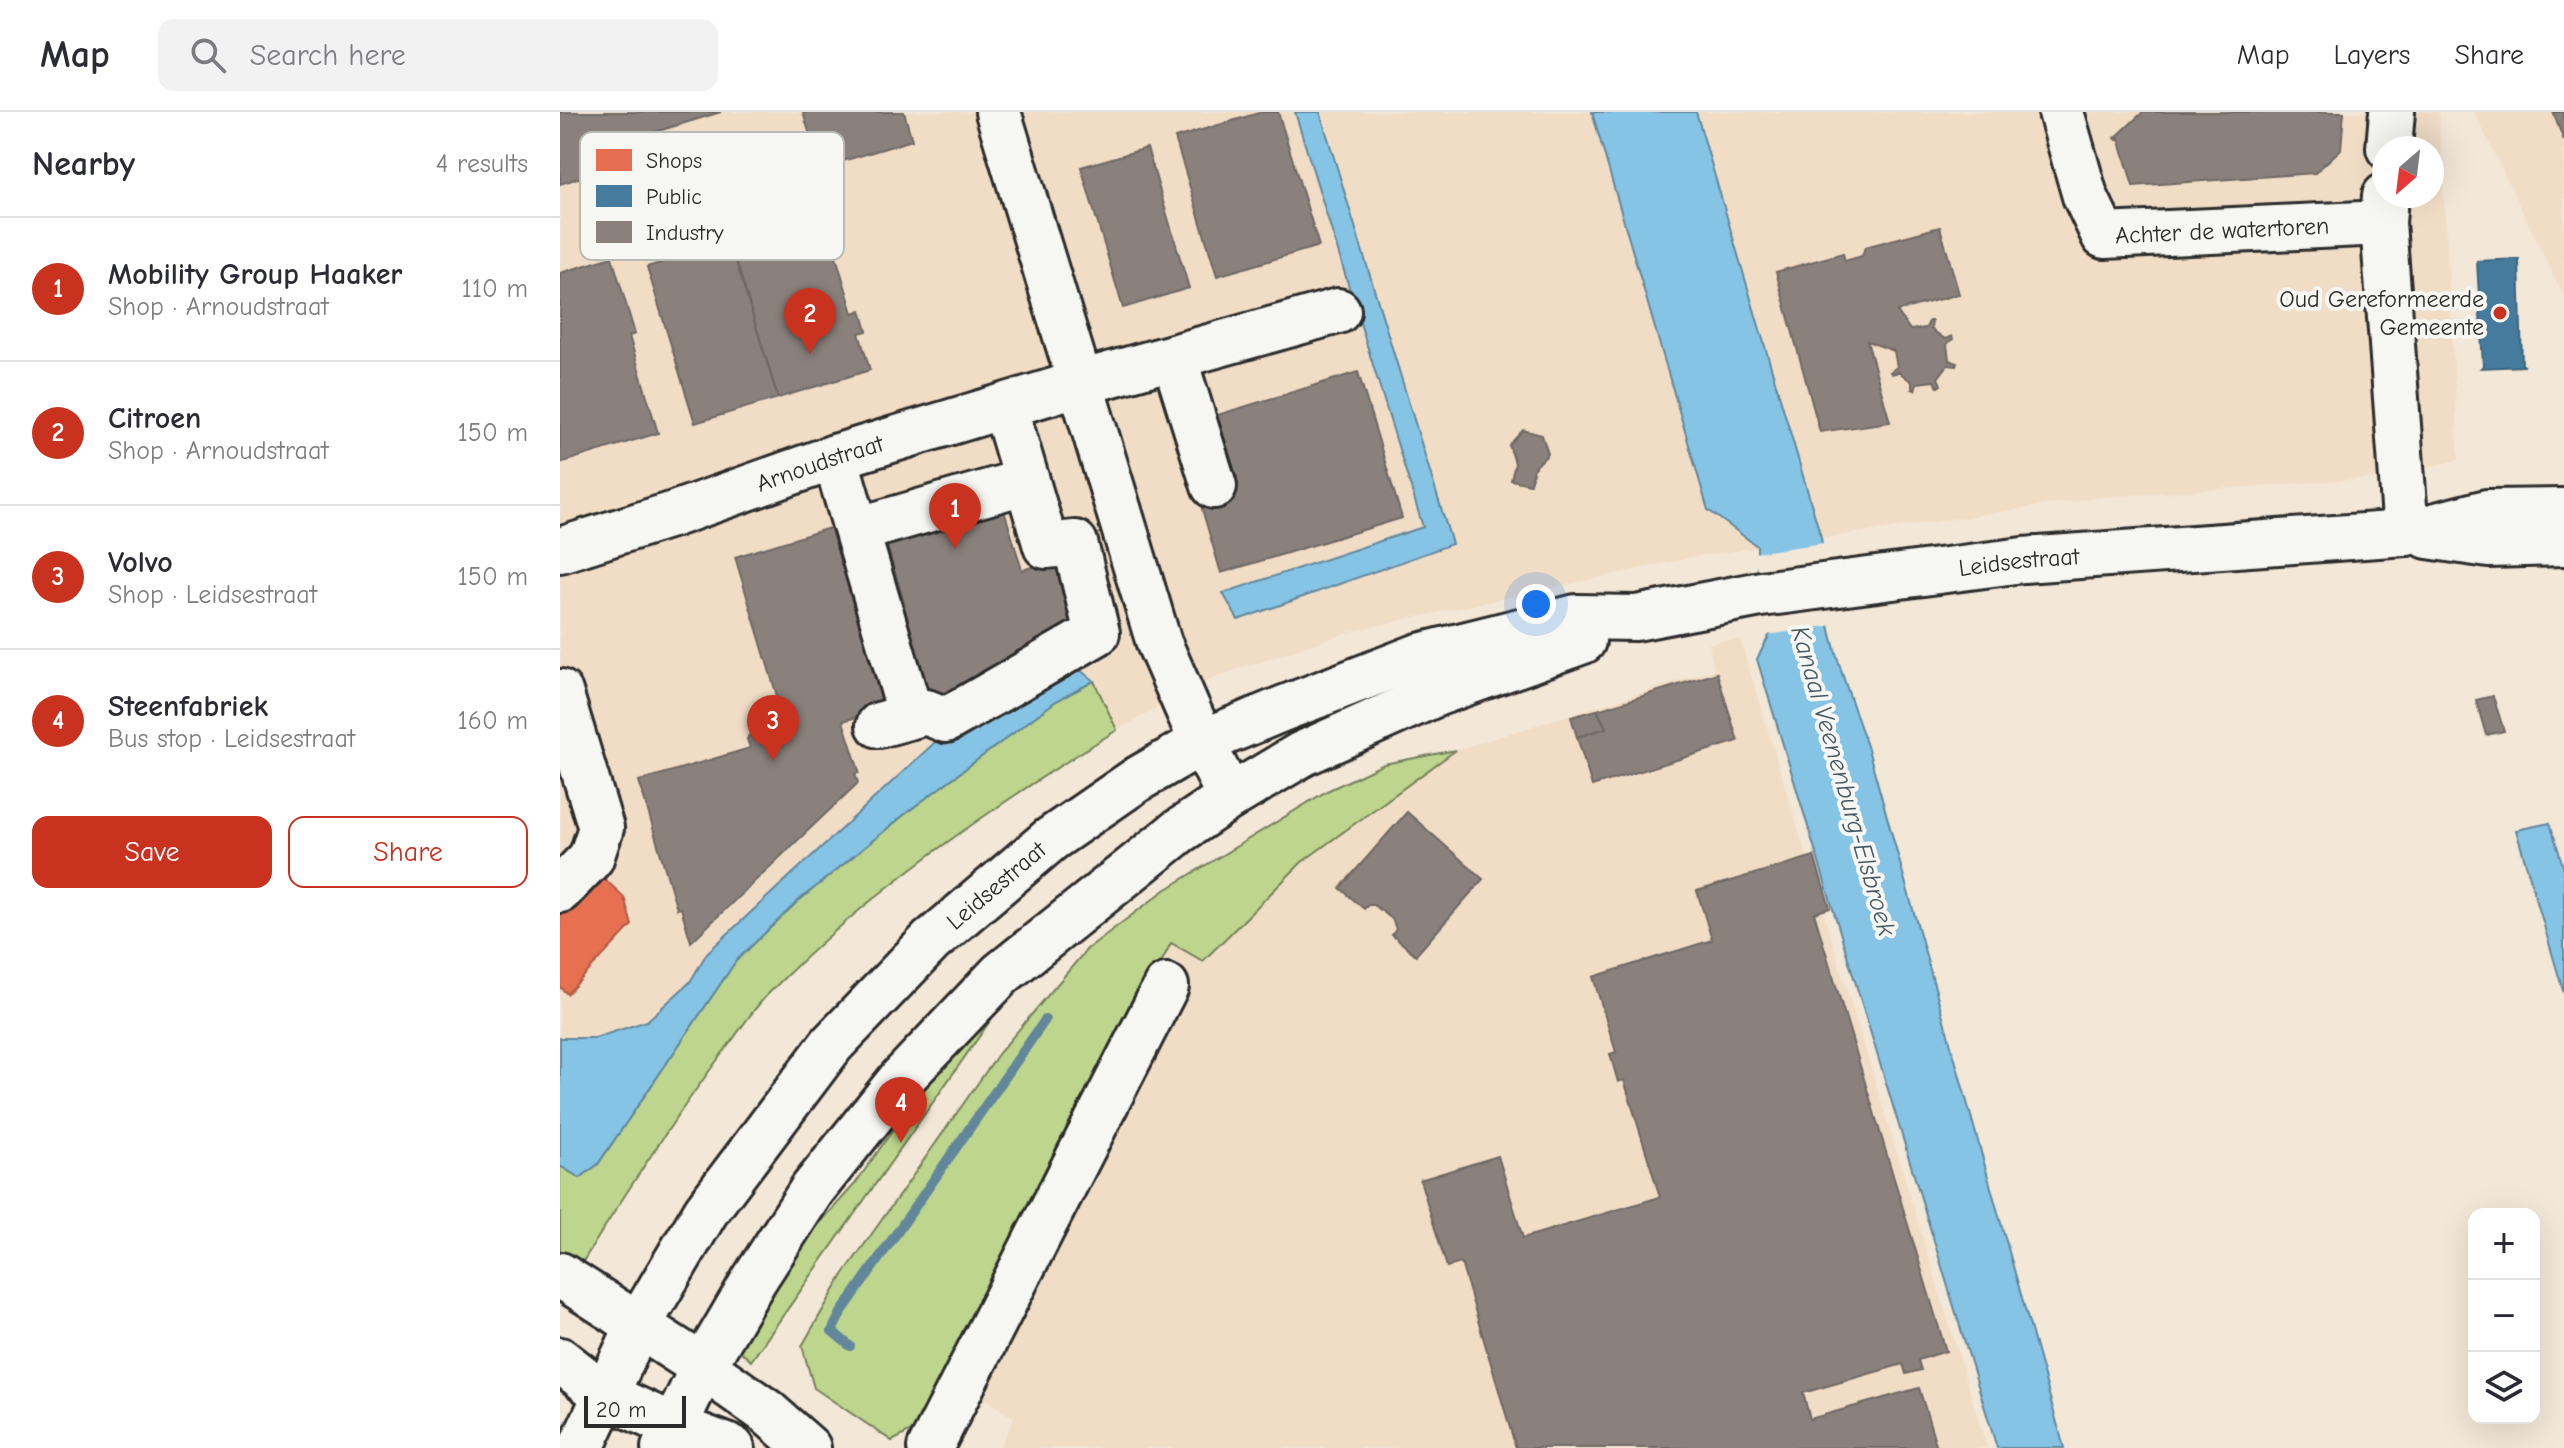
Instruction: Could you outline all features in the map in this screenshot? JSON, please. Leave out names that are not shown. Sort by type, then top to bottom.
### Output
[{"type":"main road","points":[[998,112],[1159,643],[1202,742],[1230,797]]},
{"type":"main road","name":"Achter de watertoren","points":[[2061,112],[2085,196],[2104,236],[2384,209],[2406,533]]},
{"type":"main road","points":[[2390,136],[2392,112]]},
{"type":"main road","name":"Arnoudstraat","points":[[560,550],[674,514],[835,457],[1080,383],[1338,311]]},
{"type":"main road","points":[[1174,357],[1214,486]]},
{"type":"main road","points":[[835,457],[857,530],[895,720],[926,712],[946,720],[1097,633],[1075,543],[1046,546],[1005,407]]},
{"type":"main road","points":[[857,530],[1027,481]]},
{"type":"main road","name":"Leidsestraat","points":[[581,1448],[638,1326],[706,1211],[832,1044],[931,941],[1051,839],[1138,779],[1202,742],[1419,656],[1576,617],[1636,618],[1761,594],[2023,560],[2406,533],[2487,512],[2564,511]]},
{"type":"main road","name":"Leidsestraat","points":[[2406,533],[2489,545],[2564,543]]},
{"type":"main road","name":"Leidsestraat","points":[[668,1437],[703,1367],[812,1190],[901,1079],[1001,974],[1178,832],[1302,754],[1438,693],[1581,642],[1636,618]]},
{"type":"main road","points":[[560,692],[575,776],[601,828],[591,858],[560,890]]},
{"type":"main road","points":[[930,1448],[1166,986]]},
{"type":"main road","points":[[560,1275],[703,1367],[767,1412],[808,1448]]},
{"type":"main road","points":[[560,1360],[668,1437],[732,1448]]},
{"type":"shaded area","points":[[560,112],[2439,112],[2440,136],[2372,136],[2372,208],[2444,208],[2444,199],[2459,460],[2376,478],[2102,497],[1693,557],[1353,631],[1217,676],[994,796],[796,946],[560,1199]]},
{"type":"shaded area","points":[[2474,112],[2564,112],[2564,297]]},
{"type":"shaded area","points":[[1740,639],[1987,1448],[999,1448],[1014,1418],[959,1382],[1085,1113],[1172,942],[1221,945],[1302,862],[1456,750],[1714,670],[1709,643]]},
{"type":"green space","points":[[1094,681],[1117,730],[935,851],[808,955],[769,993],[746,1021],[633,1182],[582,1263],[560,1251],[560,1166],[580,1178],[598,1164],[736,961],[797,902],[910,810],[1056,701]]},
{"type":"green space","points":[[1456,750],[1302,862],[1203,961],[1171,943],[921,1426],[892,1441],[814,1388],[802,1346],[843,1275],[999,1053],[1087,949],[1165,890],[1327,791],[1384,764]]},
{"type":"green space","points":[[1021,977],[751,1361],[739,1350],[737,1329],[761,1289],[855,1184],[912,1103],[1008,982]]},
{"type":"water","points":[[1295,112],[1320,112],[1452,544],[1238,620],[1223,593],[1423,527]]},
{"type":"water","name":"Kanaal Veenenburg-Elsbroek","points":[[1592,112],[1696,112],[1821,537],[1825,605],[1833,642],[1868,749],[2064,1448],[1997,1448],[1757,659],[1771,632],[1757,566],[1757,546],[1708,510]]},
{"type":"water","points":[[1070,662],[1094,681],[1056,701],[910,810],[797,902],[736,961],[598,1164],[580,1178],[560,1166],[560,1038],[595,1038],[647,1021],[690,982],[707,953],[959,720]]},
{"type":"water","points":[[2550,823],[2564,869],[2564,994],[2516,830]]},
{"type":"pier","points":[[1824,543],[1834,625],[1768,635],[1754,553]]},
{"type":"building: Shops","points":[[598,873],[624,897],[632,925],[567,994],[560,987],[560,913]]},
{"type":"building: Public","name":"Oud Gereformeerde Gemeente","points":[[2519,259],[2522,365],[2525,366],[2481,368],[2477,261]]},
{"type":"building: Industry","points":[[560,112],[721,112],[655,132],[580,132],[580,178],[560,184]]},
{"type":"building: Industry","points":[[803,112],[904,112],[912,140],[844,161],[844,132],[809,132]]},
{"type":"building: Industry","points":[[1262,112],[1278,112],[1319,246],[1217,276],[1175,138]]},
{"type":"building: Industry","points":[[2143,112],[2344,112],[2341,149],[2315,173],[2133,186],[2119,138],[2115,138]]},
{"type":"building: Industry","points":[[2553,112],[2564,112],[2564,141]]},
{"type":"building: Industry","points":[[1147,148],[1189,288],[1123,308],[1081,167]]},
{"type":"building: Industry","points":[[1940,227],[1959,294],[1897,311],[1910,330],[1926,328],[1932,321],[1931,329],[1945,339],[1952,336],[1953,339],[1947,344],[1949,360],[1957,363],[1956,366],[1948,365],[1938,378],[1941,385],[1938,387],[1934,381],[1917,383],[1915,390],[1912,389],[1912,382],[1899,372],[1890,372],[1897,367],[1894,351],[1867,341],[1890,422],[1820,432],[1776,272],[1843,253],[1845,261],[1862,256],[1865,247]]},
{"type":"building: Industry","points":[[602,260],[613,260],[635,334],[629,336],[658,433],[560,463],[560,273]]},
{"type":"building: Industry","points":[[670,260],[736,260],[778,398],[695,423],[647,267]]},
{"type":"building: Industry","points":[[736,260],[837,260],[853,313],[861,310],[867,331],[859,333],[870,370],[778,398]]},
{"type":"building: Industry","points":[[1358,372],[1402,518],[1221,573],[1199,499],[1211,417]]},
{"type":"building: Industry","points":[[1523,430],[1542,435],[1548,454],[1534,468],[1530,484],[1511,480],[1515,463],[1509,445]]},
{"type":"building: Industry","points":[[1003,507],[1022,570],[1066,557],[1084,615],[930,704],[901,607],[905,605],[886,542]]},
{"type":"building: Industry","points":[[839,525],[894,706],[843,721],[859,771],[855,774],[858,783],[691,942],[681,908],[677,909],[639,781],[750,748],[747,739],[755,725],[748,721],[754,709],[761,713],[768,699],[777,696],[735,557]]},
{"type":"building: Industry","points":[[1717,673],[1738,741],[1592,786],[1577,737],[1606,728],[1597,710]]},
{"type":"building: Industry","points":[[2493,696],[2504,731],[2486,735],[2476,700]]},
{"type":"building: Industry","points":[[1597,710],[1606,728],[1577,737],[1571,717]]},
{"type":"building: Industry","points":[[1407,812],[1483,879],[1416,955],[1392,935],[1396,929],[1392,919],[1374,905],[1364,909],[1340,888]]},
{"type":"building: Industry","points":[[1814,856],[1830,908],[1814,913],[1946,1351],[1918,1360],[1921,1370],[1906,1374],[1903,1364],[1803,1393],[1810,1419],[1919,1388],[1937,1448],[1516,1448],[1461,1263],[1447,1267],[1420,1180],[1498,1156],[1523,1238],[1660,1197],[1624,1080],[1618,1082],[1610,1054],[1616,1052],[1593,977],[1712,940],[1697,891]]},
{"type":"waterway","points":[[850,1346],[832,1331],[841,1313],[1045,1020]]},
{"type":"place","name":"Oud Gereformeerde Gemeente","points":[[2500,313]]},
{"type":"place","name":"Citroen","points":[[810,354]]},
{"type":"place","name":"Mobility Group Haaker","points":[[955,549]]},
{"type":"place","name":"Volvo","points":[[773,761]]},
{"type":"place","name":"Steenfabriek","points":[[901,1143]]}]
